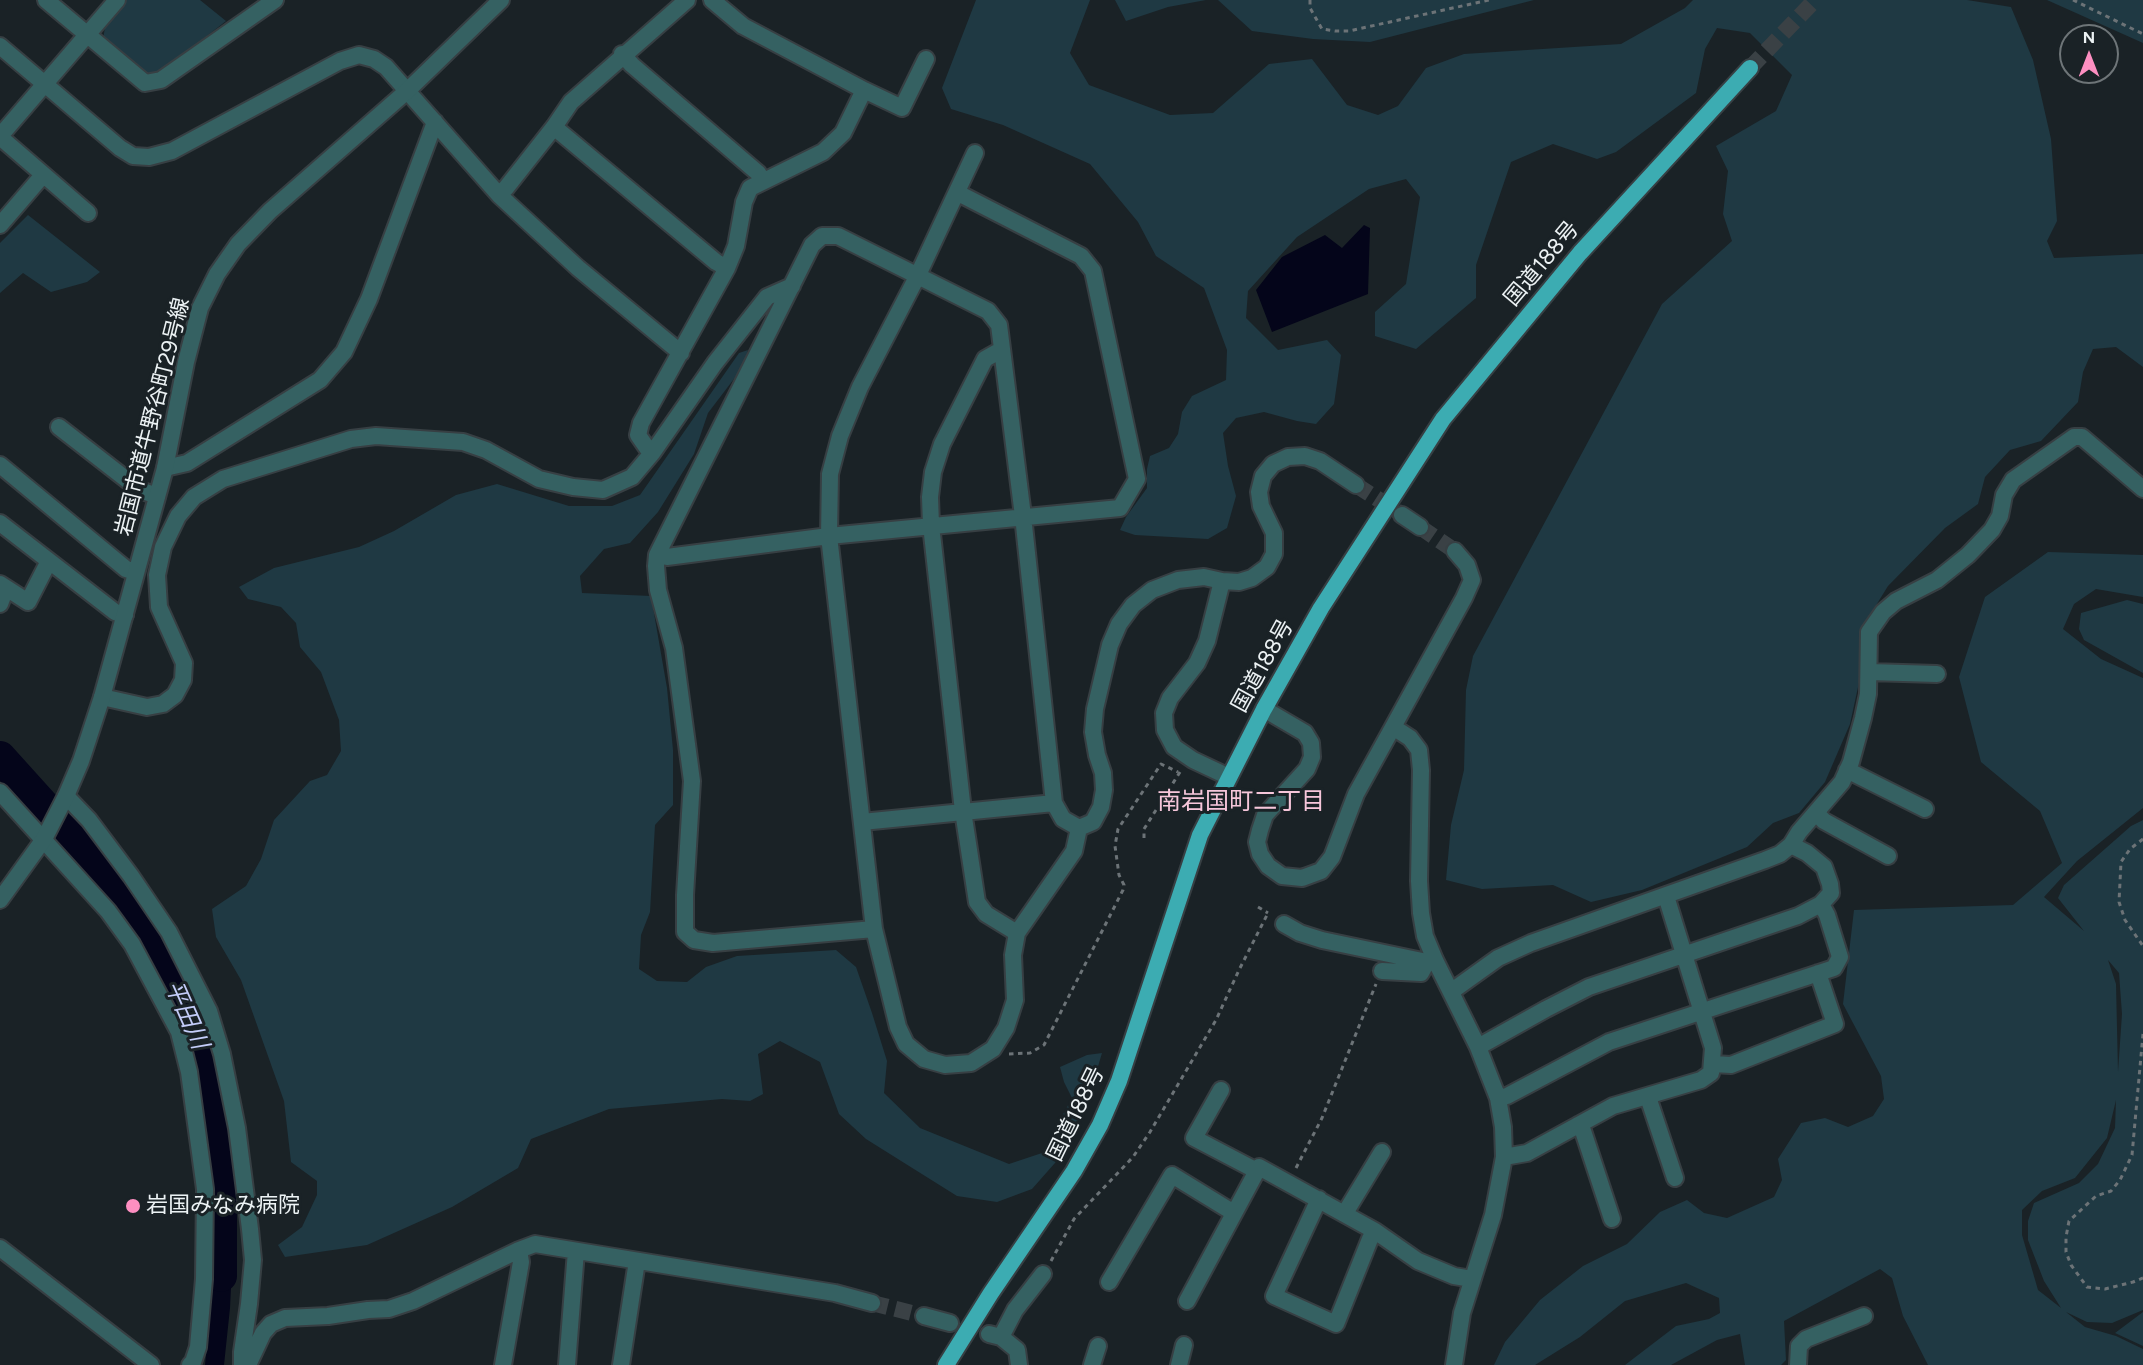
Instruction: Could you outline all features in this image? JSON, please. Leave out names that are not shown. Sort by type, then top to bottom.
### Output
[{"type":"highway","name":"国道188号","points":[[946,1365],[991,1293],[1074,1171],[1100,1125],[1119,1081],[1200,835],[1264,709],[1321,608],[1443,419],[1580,253],[1750,68]]},
{"type":"street","points":[[46,0],[145,83],[161,80],[275,0]]},
{"type":"street","points":[[88,213],[0,136],[117,0]]},
{"type":"street","name":"岩国市道牛野谷町29号線","points":[[0,900],[45,836],[65,798],[81,760],[102,697],[165,468],[186,362],[201,308],[217,274],[238,244],[270,212],[407,91],[501,0]]},
{"type":"street","points":[[499,195],[554,127],[570,102],[622,54],[687,0]]},
{"type":"street","points":[[712,0],[743,26],[902,108],[926,59]]},
{"type":"street","points":[[0,46],[120,148],[133,156],[149,157],[172,151],[340,61],[359,55],[374,59],[386,67],[499,195],[578,268],[681,353]]},
{"type":"street","points":[[622,54],[758,173],[763,181]]},
{"type":"street","points":[[653,452],[647,448],[638,435],[640,423],[727,268],[736,246],[744,202],[750,188],[823,152],[843,133],[864,90]]},
{"type":"street","points":[[165,468],[187,464],[320,380],[344,352],[369,299],[435,122]]},
{"type":"street","points":[[554,127],[716,262],[727,268]]},
{"type":"street","points":[[975,153],[917,277],[860,387],[840,436],[830,474],[829,536],[874,929],[898,1027],[906,1044],[924,1059],[945,1065],[971,1063],[993,1049],[1006,1028],[1015,1000],[1013,955],[1017,933],[1074,851],[1079,828]]},
{"type":"street","points":[[0,225],[44,175]]},
{"type":"street","points":[[657,555],[667,557],[829,536],[1120,508],[1137,479],[1094,271],[1081,256],[958,193]]},
{"type":"street","points":[[874,929],[713,943],[694,940],[685,932],[692,781],[674,648],[658,590],[656,566],[657,555],[812,245],[822,236],[838,236],[988,311],[999,325],[1023,516],[1054,803],[1063,819],[1079,828]]},
{"type":"street","points":[[102,697],[147,707],[163,704],[176,695],[183,680],[184,663],[159,607],[157,575],[163,547],[178,516],[194,497],[223,479],[351,439],[376,436],[463,442],[486,450],[539,479],[573,487],[603,490],[632,477],[653,452],[715,363],[767,297],[792,286]]},
{"type":"street","points":[[1001,350],[985,359],[942,444],[933,472],[930,496],[931,525],[963,812],[977,902],[986,914],[1017,933]]},
{"type":"street","points":[[60,427],[140,490],[157,496]]},
{"type":"street","points":[[1452,991],[1498,958],[1531,943],[1765,860],[1780,854],[1791,845],[1842,783],[1847,770],[1868,694],[1869,632],[1883,612],[1896,602],[1937,580],[1968,555],[1992,530],[2000,516],[2004,495],[2013,480],[2074,437],[2082,437],[2143,489]]},
{"type":"street","points":[[1079,828],[1093,822],[1101,807],[1104,790],[1094,732],[1095,709],[1110,645],[1119,624],[1133,605],[1152,590],[1178,580],[1204,577],[1239,582],[1252,578],[1267,567],[1274,554],[1274,533],[1261,506],[1259,492],[1263,476],[1273,464],[1288,457],[1305,456],[1320,460],[1356,484]]},
{"type":"street","points":[[0,465],[126,569],[136,572]]},
{"type":"street","points":[[1402,515],[1420,527]]},
{"type":"street","points":[[0,523],[115,612],[125,615]]},
{"type":"street","points":[[1264,709],[1305,733],[1311,743],[1312,757],[1307,769],[1265,815],[1257,842],[1260,854],[1268,866],[1282,876],[1302,878],[1321,871],[1332,857],[1356,794],[1374,757],[1464,598],[1472,580],[1467,565],[1455,551]]},
{"type":"street","points":[[0,604],[3,586],[28,602],[49,561]]},
{"type":"street","points":[[1222,581],[1207,641],[1197,663],[1170,698],[1164,713],[1165,730],[1174,747],[1229,777]]},
{"type":"street","points":[[1869,672],[1937,674]]},
{"type":"street","points":[[1393,727],[1410,738],[1419,750],[1421,770],[1419,881],[1421,913],[1431,961],[1452,991],[1478,1047],[1498,1098],[1503,1127],[1504,1157],[1493,1215],[1462,1313],[1454,1365]]},
{"type":"street","points":[[1847,770],[1925,809]]},
{"type":"street","points":[[0,792],[45,836],[108,911],[132,944],[179,1032],[189,1072],[205,1189],[204,1279],[198,1347],[193,1362],[189,1365]]},
{"type":"street","points":[[65,798],[89,820],[131,876],[169,933],[209,1011],[222,1054],[237,1128],[250,1229],[253,1260],[242,1352],[244,1365],[249,1364],[263,1333],[271,1324],[285,1318],[389,1309],[413,1301],[535,1244],[835,1293],[872,1303]]},
{"type":"street","points":[[862,822],[1054,803]]},
{"type":"street","points":[[1816,813],[1824,821],[1888,856]]},
{"type":"street","points":[[1478,1047],[1589,987],[1685,956],[1798,915],[1821,904],[1831,893],[1824,867],[1808,853],[1791,845]]},
{"type":"street","points":[[1504,1157],[1527,1153],[1612,1106],[1701,1080],[1711,1073],[1713,1048],[1665,896]]},
{"type":"street","points":[[1498,1098],[1508,1096],[1609,1042],[1834,968],[1840,957],[1827,915],[1821,904]]},
{"type":"street","points":[[1284,924],[1300,933],[1322,940],[1431,961]]},
{"type":"street","points":[[1382,971],[1421,973],[1431,961]]},
{"type":"street","points":[[1713,1064],[1731,1065],[1835,1024],[1818,973]]},
{"type":"street","points":[[1221,1090],[1194,1138],[1257,1171]]},
{"type":"street","points":[[1647,1097],[1676,1178]]},
{"type":"street","points":[[1578,1125],[1583,1131],[1612,1219]]},
{"type":"street","points":[[1345,1213],[1382,1152]]},
{"type":"street","points":[[1187,1301],[1259,1167],[1345,1213],[1418,1261],[1454,1276],[1472,1279]]},
{"type":"street","points":[[1109,1282],[1172,1175],[1234,1214]]},
{"type":"street","points":[[1319,1199],[1274,1296],[1336,1324],[1375,1231]]},
{"type":"street","points":[[0,1248],[151,1365]]},
{"type":"street","points":[[503,1365],[521,1262],[519,1250]]},
{"type":"street","points":[[567,1365],[576,1251]]},
{"type":"street","points":[[621,1365],[637,1261]]},
{"type":"street","points":[[1019,1365],[1017,1350],[995,1335],[1043,1274]]},
{"type":"street","points":[[924,1316],[950,1323]]},
{"type":"street","points":[[1798,1365],[1799,1347],[1806,1339],[1864,1316]]},
{"type":"street","points":[[1179,1365],[1184,1345]]},
{"type":"street","points":[[1092,1365],[1098,1346]]},
{"type":"path","points":[[1310,0],[1310,8],[1322,29],[1349,31],[1489,0]]},
{"type":"path","points":[[2073,0],[2143,34]]},
{"type":"path","points":[[1144,838],[1144,829],[1189,757]]},
{"type":"path","points":[[993,1049],[1008,1054],[1030,1053],[1044,1045],[1123,890],[1124,885],[1119,875],[1115,846],[1118,829],[1161,764],[1179,773]]},
{"type":"path","points":[[2143,839],[2130,849],[2121,862],[2119,902],[2126,920],[2143,946]]},
{"type":"path","points":[[1043,1274],[1074,1219],[1133,1157],[1150,1132],[1216,1020],[1268,914]]},
{"type":"path","points":[[1289,1183],[1322,1118],[1382,971]]},
{"type":"path","points":[[2143,1034],[2132,1155],[2120,1180],[2111,1191],[2096,1196],[2069,1221],[2066,1252],[2071,1265],[2087,1287],[2105,1289],[2143,1278]]},
{"type":"shaded area","points":[[126,0],[200,0],[226,21],[156,76],[146,75],[103,39],[106,22]]},
{"type":"shaded area","points":[[976,0],[1090,0],[1070,53],[1089,85],[1170,115],[1213,113],[1269,64],[1312,59],[1347,105],[1378,115],[1398,106],[1426,68],[1464,54],[1621,44],[1685,8],[1693,0],[1967,0],[2011,7],[2033,60],[2051,139],[2057,221],[2047,241],[2054,258],[2143,254],[2143,367],[2116,347],[2093,349],[2083,372],[2078,402],[2041,441],[2010,450],[1985,477],[1978,504],[1945,528],[1888,586],[1862,628],[1860,678],[1850,724],[1825,782],[1799,813],[1773,823],[1747,847],[1642,890],[1591,902],[1553,885],[1482,889],[1446,880],[1451,825],[1464,770],[1466,690],[1473,656],[1662,304],[1732,241],[1723,214],[1728,171],[1716,146],[1776,111],[1792,75],[1750,33],[1717,28],[1705,49],[1696,93],[1616,152],[1597,159],[1553,144],[1511,162],[1476,265],[1476,298],[1416,349],[1375,336],[1375,312],[1406,284],[1420,197],[1406,179],[1369,189],[1297,237],[1248,291],[1246,318],[1278,350],[1327,340],[1341,355],[1334,404],[1316,424],[1264,412],[1236,418],[1223,433],[1236,496],[1227,528],[1208,539],[1135,535],[1120,530],[1126,517],[1147,488],[1150,456],[1169,448],[1178,434],[1182,412],[1192,396],[1226,380],[1227,350],[1204,288],[1156,256],[1138,222],[1090,164],[1003,125],[951,109],[942,88]]},
{"type":"shaded area","points":[[1115,0],[1206,0],[1168,7],[1126,21]]},
{"type":"shaded area","points":[[1218,0],[1534,0],[1370,42],[1313,39],[1252,31]]},
{"type":"shaded area","points":[[2047,0],[2143,0],[2143,43],[2119,32],[2119,24],[2101,24]]},
{"type":"shaded area","points":[[28,215],[100,272],[87,282],[51,292],[23,273],[0,293],[0,243]]},
{"type":"shaded area","points":[[1364,225],[1370,228],[1368,294],[1272,332],[1256,290],[1282,257],[1325,235],[1342,248]]},
{"type":"shaded area","points":[[748,350],[743,367],[708,413],[694,454],[658,512],[630,543],[604,549],[580,576],[582,593],[651,596],[667,688],[673,750],[673,805],[655,825],[650,912],[641,935],[639,969],[657,981],[687,982],[706,967],[737,956],[836,950],[856,967],[872,1013],[887,1061],[884,1093],[920,1128],[1009,1164],[1042,1153],[1072,1098],[1060,1067],[1087,1055],[1102,1053],[1083,1117],[1062,1155],[1032,1189],[997,1202],[957,1196],[866,1139],[839,1114],[820,1062],[780,1041],[758,1054],[763,1094],[750,1101],[722,1099],[609,1109],[531,1139],[518,1168],[452,1207],[367,1245],[285,1257],[278,1245],[302,1227],[317,1195],[317,1181],[291,1162],[284,1101],[241,980],[216,937],[212,909],[246,886],[261,859],[274,820],[310,781],[327,775],[341,751],[339,720],[321,672],[300,647],[296,623],[281,607],[248,599],[239,587],[274,568],[359,547],[394,531],[456,495],[497,484],[569,506],[612,506],[640,495],[739,353]]},
{"type":"shaded area","points":[[2048,552],[2143,555],[2143,597],[2096,589],[2074,604],[2063,629],[2101,659],[2143,678],[2143,808],[2077,861],[2044,897],[2084,931],[2058,898],[2064,885],[2131,826],[2143,820],[2143,1310],[2112,1323],[2087,1322],[2066,1312],[2085,1327],[2116,1336],[2143,1349],[2143,1365],[1928,1365],[1903,1316],[1892,1278],[1880,1269],[1784,1321],[1786,1360],[1781,1365],[1745,1365],[1740,1334],[1717,1340],[1671,1365],[1625,1365],[1676,1326],[1709,1319],[1720,1313],[1719,1298],[1686,1283],[1625,1301],[1580,1337],[1535,1365],[1494,1365],[1505,1342],[1540,1300],[1583,1266],[1627,1244],[1660,1212],[1687,1200],[1704,1213],[1727,1218],[1774,1197],[1782,1180],[1778,1159],[1801,1123],[1825,1118],[1848,1127],[1873,1116],[1884,1099],[1881,1076],[1843,1004],[1854,910],[2013,905],[2062,863],[2040,811],[1981,762],[1959,677],[1985,597]],"holes":[[[2108,960],[2119,973],[2122,1014],[2118,1072],[2116,984]],[[2116,1100],[2115,1128],[2098,1164],[2079,1183],[2034,1203],[2028,1221],[2028,1240],[2044,1281],[2061,1308],[2038,1290],[2022,1235],[2022,1210],[2042,1191],[2075,1178],[2107,1138]]]},
{"type":"shaded area","points":[[2127,600],[2143,604],[2143,673],[2084,640],[2079,629],[2081,613]]},
{"type":"shaded area","points":[[221,1235],[233,1244],[224,1365],[205,1365],[217,1246]]},
{"type":"shaded area","points":[[2143,1312],[2143,1346],[2115,1333]]},
{"type":"waterway","name":"平田川","points":[[0,757],[83,849],[118,894],[158,953],[202,1040],[214,1104],[221,1177],[221,1276]]},
{"type":"tunnel","points":[[1750,68],[1815,0]]},
{"type":"tunnel","points":[[1356,485],[1398,512]]},
{"type":"tunnel","points":[[1420,527],[1455,551]]},
{"type":"tunnel","points":[[872,1303],[924,1316]]},
{"type":"place","name":"岩国みなみ病院","points":[[133,1206]]},
{"type":"district","name":"南岩国町二丁目","points":[[1241,802]]}]
